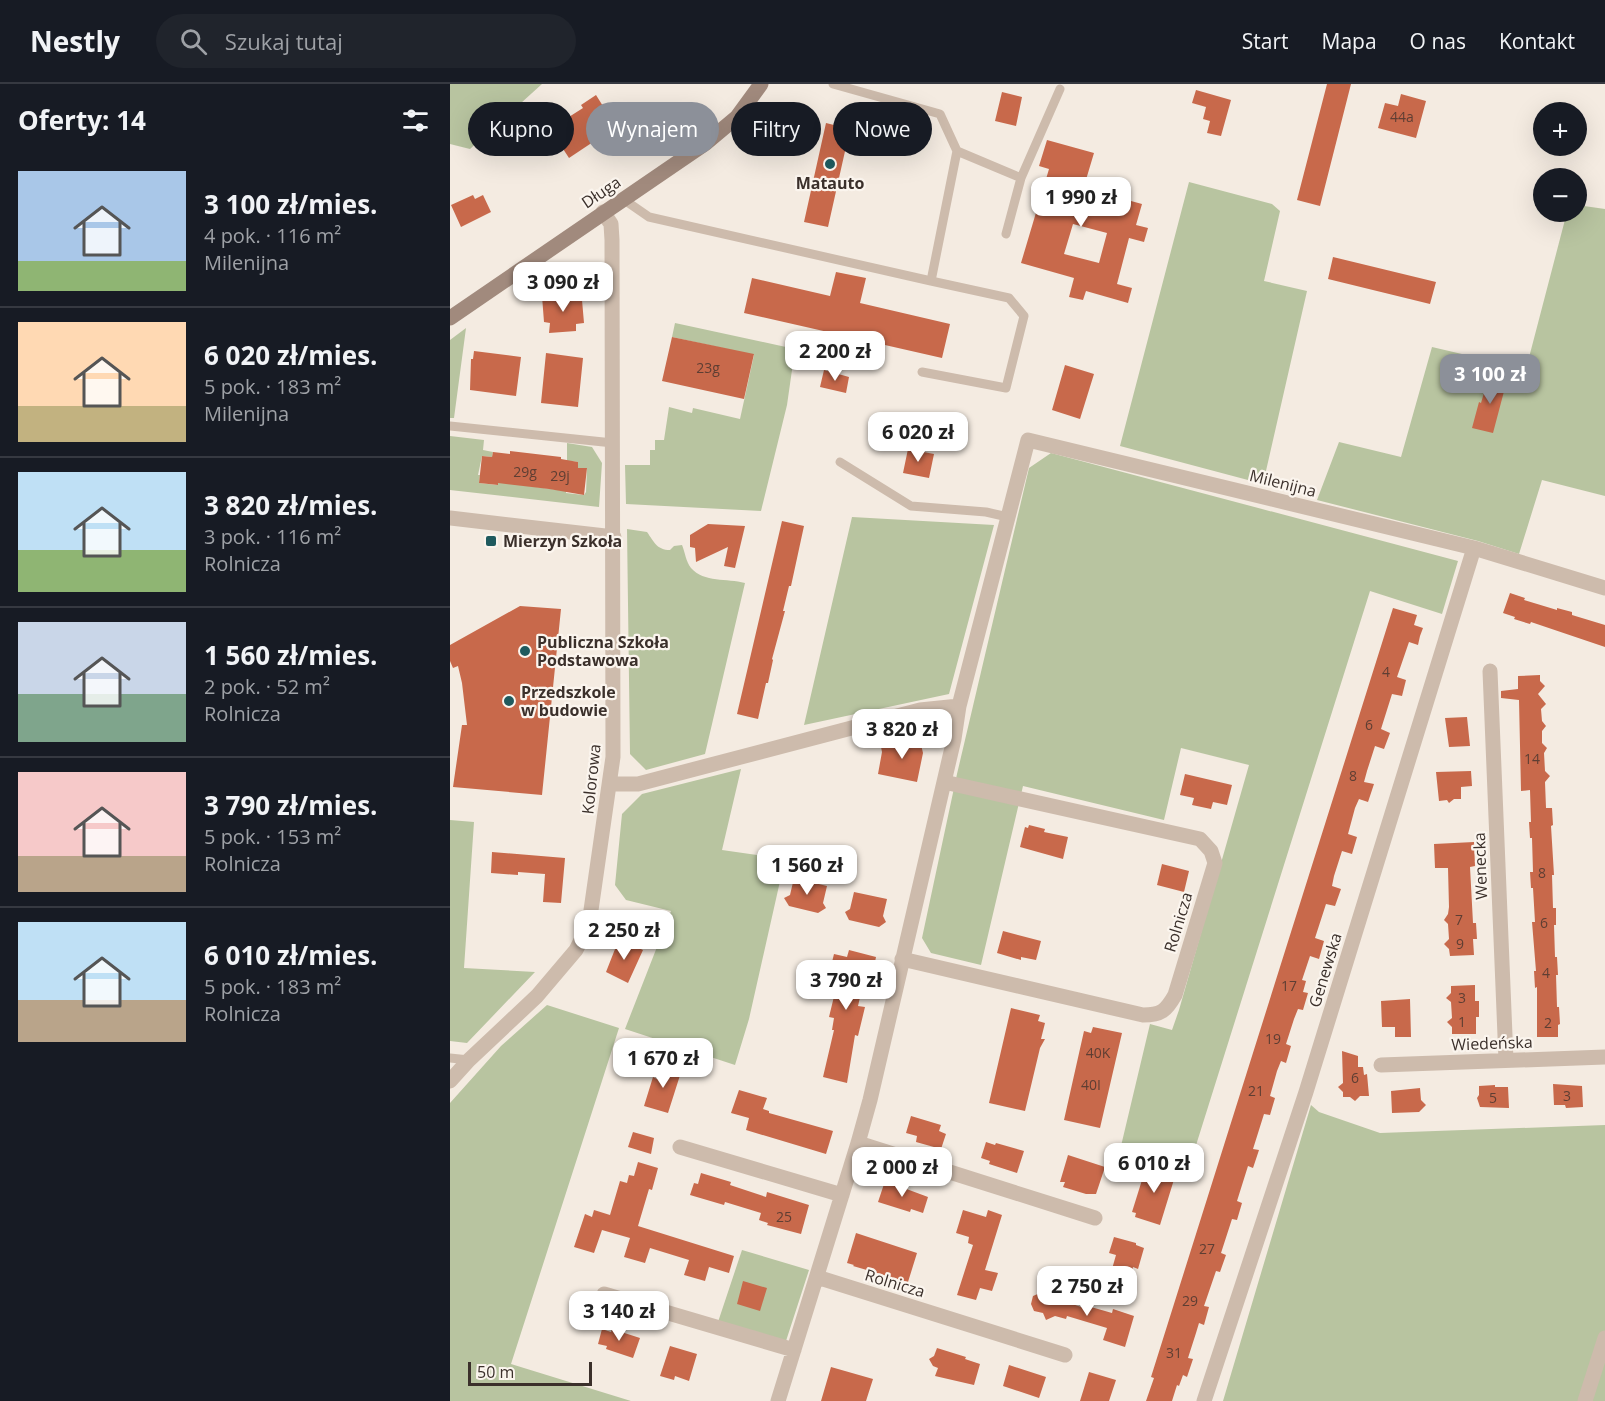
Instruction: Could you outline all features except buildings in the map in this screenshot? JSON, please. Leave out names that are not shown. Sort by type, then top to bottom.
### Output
[{"type":"street","name":"Długa","points":[[450,318],[721,132],[746,106],[761,84]]},
{"type":"street","name":"Kolorowa","points":[[450,1081],[537,996],[576,950],[589,924],[611,784],[613,757],[612,232],[611,224],[603,212]]},
{"type":"street","name":"Milenijna","points":[[1008,517],[1028,440],[1474,548],[1605,588]]},
{"type":"street","points":[[778,1401],[858,1143],[944,782],[959,706],[1008,517]]},
{"type":"street","points":[[450,518],[614,537]]},
{"type":"street","name":"Genewska","points":[[1204,1401],[1306,1092],[1474,548]]},
{"type":"street","name":"Wenecka","points":[[1490,671],[1506,1060]]},
{"type":"street","points":[[611,784],[638,784],[920,710],[959,706]]},
{"type":"street","name":"Rolnicza","points":[[902,959],[1143,1015],[1158,1015],[1169,1006],[1175,995],[1215,863],[1211,851],[1200,839],[944,782]]},
{"type":"street","name":"Wiedeńska","points":[[1381,1065],[1605,1057]]},
{"type":"street","points":[[858,1143],[1095,1218]]},
{"type":"street","points":[[680,1147],[842,1195]]},
{"type":"street","name":"Rolnicza","points":[[817,1277],[1065,1355]]},
{"type":"street","points":[[604,1294],[794,1350]]},
{"type":"street","points":[[1585,1401],[1605,1338]]},
{"type":"lane","points":[[833,84],[940,114],[957,151],[931,281]]},
{"type":"lane","points":[[1006,234],[1021,178],[1060,89]]},
{"type":"lane","points":[[957,151],[1021,178]]},
{"type":"lane","points":[[623,199],[649,217],[1009,298],[1024,316],[1006,388],[921,372]]},
{"type":"lane","points":[[450,426],[613,443]]},
{"type":"lane","points":[[840,462],[911,506],[986,512],[1008,517]]},
{"type":"lane","points":[[450,1058],[469,1060]]},
{"type":"green space","points":[[450,84],[542,84],[522,102],[468,102],[468,148],[450,144]]},
{"type":"green space","points":[[1189,182],[1272,204],[1280,211],[1264,281],[1307,291],[1263,484],[1120,446]]},
{"type":"green space","points":[[1587,206],[1605,209],[1605,496],[1542,480],[1519,554],[1478,541],[1317,500],[1339,442],[1401,457],[1432,347],[1526,369],[1564,222],[1587,222]]},
{"type":"green space","points":[[675,323],[795,349],[787,405],[761,511],[626,504],[625,465],[650,465],[650,450],[655,450],[655,440],[664,440],[669,407],[692,413],[693,408],[740,419],[754,355],[672,337]]},
{"type":"green space","points":[[466,328],[454,418],[450,418],[450,340]]},
{"type":"green space","points":[[450,436],[484,440],[483,450],[493,452],[492,457],[482,456],[478,475],[480,475],[479,483],[497,485],[498,482],[584,495],[587,469],[578,468],[578,462],[567,463],[567,443],[592,447],[602,463],[599,507],[450,490]]},
{"type":"green space","points":[[1051,453],[1458,561],[1442,614],[1370,591],[1192,1158],[1121,1146],[1150,1024],[1172,1030],[1179,1010],[1249,765],[1181,748],[1164,820],[1023,786],[981,965],[931,953],[922,938],[957,774],[1029,468]]},
{"type":"green space","points":[[852,517],[994,525],[949,694],[804,725]]},
{"type":"green space","points":[[627,529],[647,532],[656,545],[662,549],[670,550],[674,546],[682,545],[689,566],[702,576],[745,583],[705,754],[646,770],[630,754]]},
{"type":"green space","points":[[741,769],[722,850],[785,859],[749,1019],[735,1065],[625,1029],[671,911],[626,900],[615,885],[622,814],[642,794]]},
{"type":"green space","points":[[450,820],[474,822],[464,968],[535,972],[467,1043],[450,1041]]},
{"type":"green space","points":[[547,1005],[619,1028],[511,1364],[631,1401],[450,1401],[450,1103],[501,1046]]},
{"type":"green space","points":[[1311,1105],[1319,1112],[1380,1133],[1605,1125],[1605,1401],[1223,1401]]},
{"type":"green space","points":[[742,1250],[809,1270],[786,1341],[718,1322]]},
{"type":"place","name":"Matauto","points":[[830,164]]},
{"type":"place","name":"Mierzyn Szkoła","points":[[491,541]]},
{"type":"place","name":"Publiczna Szkoła Podstawowa","points":[[525,651]]},
{"type":"place","name":"Przedszkole w budowie","points":[[509,701]]}]
